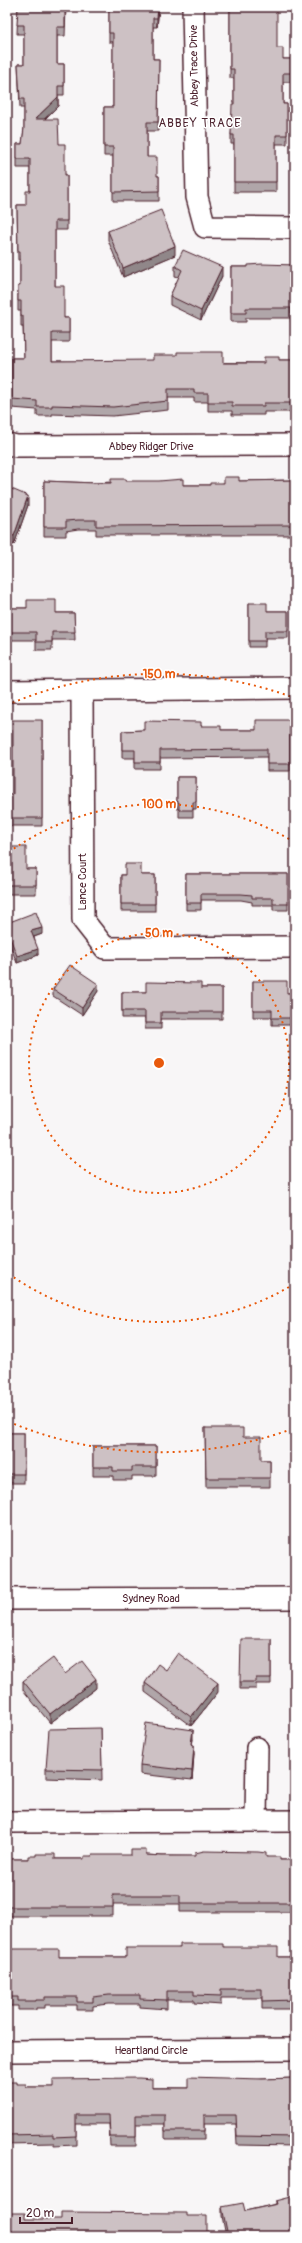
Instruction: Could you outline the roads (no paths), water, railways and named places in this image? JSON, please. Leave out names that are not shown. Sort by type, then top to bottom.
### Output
[{"type":"street","name":"Abbey Trace Drive","points":[[193,7],[197,197],[205,227],[295,228]]},
{"type":"street","name":"Abbey Ridger Drive","points":[[7,444],[17,446],[295,445]]},
{"type":"street","points":[[7,691],[295,688]]},
{"type":"street","name":"Lance Court","points":[[82,691],[82,920],[105,948],[295,947]]},
{"type":"street","name":"Sydney Road","points":[[7,1599],[295,1598]]},
{"type":"street","points":[[256,1821],[257,1748]]},
{"type":"street","points":[[7,1822],[295,1821]]},
{"type":"street","name":"Heartland Circle","points":[[7,2051],[295,2049]]},
{"type":"district","name":"ABBEY TRACE","points":[[200,123]]}]
